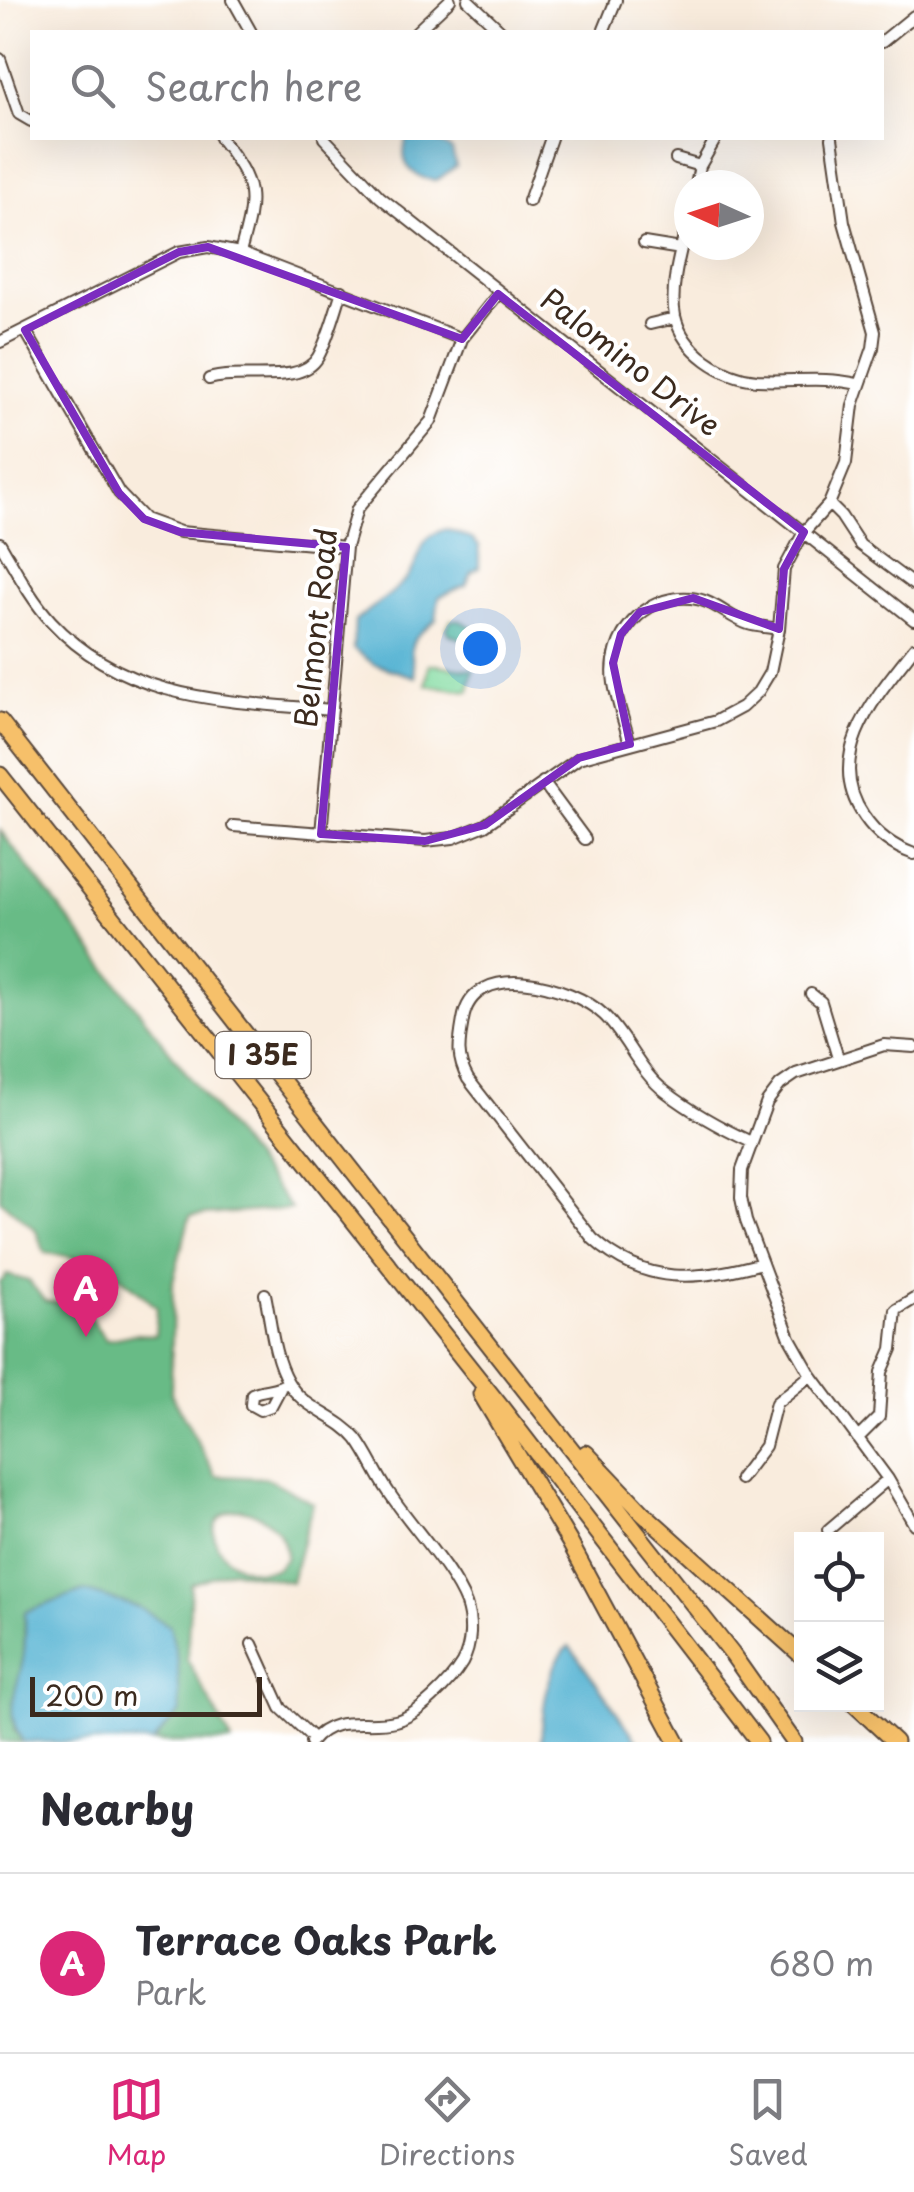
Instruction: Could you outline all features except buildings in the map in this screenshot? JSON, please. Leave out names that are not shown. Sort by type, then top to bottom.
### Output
[{"type":"highway","name":"I 35E","points":[[0,721],[526,1389],[732,1654],[794,1742]]},
{"type":"highway","name":"I 35E","points":[[0,774],[760,1742]]},
{"type":"highway","points":[[450,1344],[569,1541],[677,1742]]},
{"type":"highway","points":[[526,1389],[642,1512],[794,1649]]},
{"type":"highway","points":[[863,1712],[895,1742]]},
{"type":"street","points":[[234,0],[251,30]]},
{"type":"street","points":[[418,30],[450,0]]},
{"type":"street","points":[[468,0],[500,30]]},
{"type":"street","points":[[604,30],[616,0]]},
{"type":"street","points":[[884,40],[914,16]]},
{"type":"street","points":[[0,59],[20,114],[30,121]]},
{"type":"street","points":[[221,140],[247,175],[252,208],[240,252]]},
{"type":"street","name":"Palomino Drive","points":[[326,140],[380,197],[498,294],[914,620]]},
{"type":"street","points":[[529,201],[550,140]]},
{"type":"street","points":[[699,170],[715,140]]},
{"type":"street","points":[[233,826],[424,841],[453,838],[485,825],[579,758],[716,722],[758,692],[770,672],[779,629],[784,569],[804,532],[830,504],[846,463],[858,384],[873,348],[875,332],[844,222],[832,140]]},
{"type":"street","points":[[676,159],[700,166]]},
{"type":"street","points":[[644,243],[674,248]]},
{"type":"street","points":[[0,342],[179,252],[208,247],[240,252],[462,339]]},
{"type":"street","points":[[679,260],[676,318],[696,352],[710,364],[728,374],[755,380],[830,378],[858,384]]},
{"type":"street","points":[[209,379],[224,374],[288,376],[306,371],[318,357],[342,291]]},
{"type":"street","name":"Belmont Road","points":[[321,834],[346,547],[356,510],[432,421],[462,339],[498,294]]},
{"type":"street","points":[[650,324],[676,318]]},
{"type":"street","points":[[24,330],[119,493],[144,518],[180,532],[346,547]]},
{"type":"street","points":[[830,504],[860,545],[914,585]]},
{"type":"street","points":[[0,543],[50,620],[75,644],[117,672],[169,692],[202,699],[332,710]]},
{"type":"street","points":[[630,744],[614,682],[613,662],[621,634],[640,612],[666,600],[692,598],[714,604],[748,624],[779,629]]},
{"type":"street","points":[[914,648],[871,703],[853,741],[848,764],[849,784],[868,823],[886,839],[914,854]]},
{"type":"street","points":[[543,782],[585,839]]},
{"type":"street","points":[[751,1142],[717,1127],[662,1090],[606,1016],[588,1002],[570,994],[501,981],[473,996],[464,1010],[458,1053],[468,1079],[593,1238],[614,1257],[638,1270],[667,1275],[723,1274],[762,1263]]},
{"type":"street","points":[[811,994],[821,1002],[838,1058]]},
{"type":"street","points":[[914,1047],[884,1045],[838,1058],[796,1074],[780,1085],[767,1102],[742,1170],[742,1198],[790,1338],[811,1375],[888,1479],[914,1524]]},
{"type":"street","points":[[252,1644],[281,1708],[312,1740],[337,1722],[391,1722],[420,1711],[461,1664],[469,1645],[470,1624],[460,1593],[356,1440],[340,1424],[284,1386],[266,1294]]},
{"type":"street","points":[[858,1438],[878,1416],[882,1372],[892,1349],[896,1310],[914,1299]]},
{"type":"street","points":[[740,1479],[765,1446],[776,1404],[811,1375]]},
{"type":"street","points":[[828,1530],[888,1479]]},
{"type":"highlighted area","points":[[208,247],[462,339],[498,294],[804,532],[784,569],[779,629],[693,598],[640,612],[621,634],[613,663],[630,744],[579,758],[485,825],[425,841],[321,834],[346,547],[180,532],[144,519],[119,493],[25,330],[179,252]]},
{"type":"green space","points":[[451,620],[492,637],[486,650],[448,633]]},
{"type":"green space","points":[[429,664],[473,670],[469,691],[426,685]]},
{"type":"green space","points":[[0,830],[291,1209],[190,1216],[173,1281],[171,1393],[216,1476],[267,1478],[313,1503],[291,1582],[231,1570],[191,1584],[187,1659],[232,1742],[153,1742],[160,1735],[46,1606],[25,1612],[24,1655],[14,1729],[23,1742],[0,1742],[0,1283],[7,1275],[29,1281],[45,1301],[81,1305],[106,1340],[135,1334],[155,1335],[157,1308],[107,1269],[45,1253],[35,1229],[0,1200]],"holes":[[[250,1511],[266,1520],[283,1540],[286,1558],[276,1569],[256,1571],[239,1566],[218,1546],[214,1533],[225,1513]]]},
{"type":"water","points":[[407,140],[434,140],[452,150],[456,166],[436,181],[420,176],[406,162]]},
{"type":"water","points":[[446,529],[472,539],[479,546],[479,568],[472,572],[466,585],[439,597],[436,620],[412,644],[415,677],[374,664],[353,649],[355,621],[401,584],[424,543]]},
{"type":"water","points":[[84,1591],[138,1607],[170,1626],[178,1662],[180,1712],[153,1742],[23,1742],[17,1731],[12,1711],[24,1653],[25,1612]]},
{"type":"water","points":[[569,1646],[638,1742],[541,1742],[550,1678]]},
{"type":"place","name":"Terrace Oaks Park","points":[[86,1337]]}]
